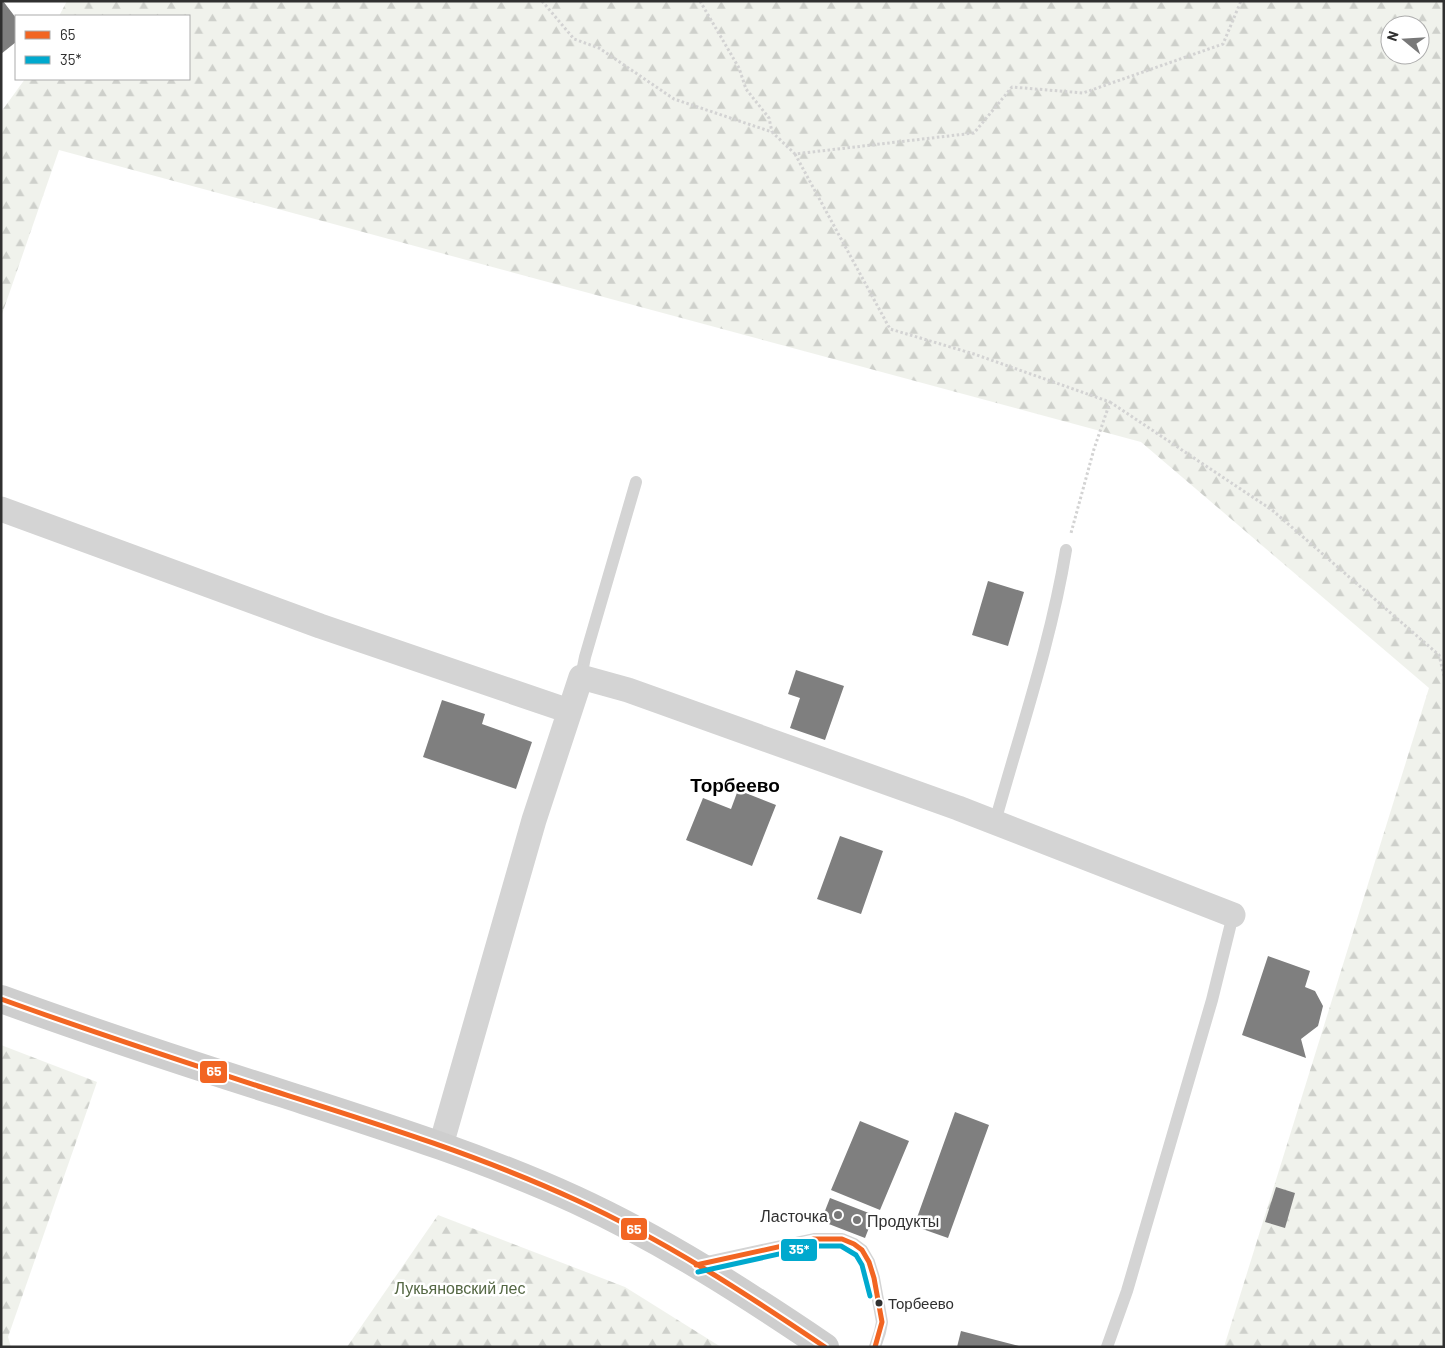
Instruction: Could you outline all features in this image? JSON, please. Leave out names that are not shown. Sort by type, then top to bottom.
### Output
[{"type":"main road","points":[[1,999],[109,1038],[441,1145],[578,1201],[616,1220],[756,1300],[825,1347]]},
{"type":"street","points":[[1,509],[320,626],[569,712]]},
{"type":"street","points":[[441,1145],[534,820],[581,677],[637,693],[995,822],[1232,916]]},
{"type":"lane","points":[[581,677],[585,657],[636,482]]},
{"type":"lane","points":[[995,822],[1051,625],[1060,588],[1066,550]]},
{"type":"lane","points":[[1107,1347],[1127,1291],[1212,1000],[1232,916]]},
{"type":"lane","points":[[696,1265],[814,1239],[842,1239],[854,1244],[862,1250],[869,1262],[874,1278],[882,1322],[875,1347]]},
{"type":"path","points":[[542,1],[574,39],[599,48],[674,99],[772,132],[795,154],[890,329],[974,354],[1110,402],[1272,510],[1438,655],[1444,676]]},
{"type":"path","points":[[700,1],[739,68],[746,89],[769,118],[772,132]]},
{"type":"path","points":[[795,154],[974,133],[1012,87],[1083,93],[1223,44],[1241,1]]},
{"type":"path","points":[[1066,550],[1094,448],[1110,402]]},
{"type":"green space","points":[[67,1],[1444,1],[1444,1347],[1224,1347],[1429,688],[1141,442],[59,150],[1,317],[1,112],[24,80],[190,80],[190,15],[60,15]]},
{"type":"green space","points":[[1,1045],[97,1082],[8,1337],[11,1347],[1,1347]]},
{"type":"green space","name":"Лукьяновский лес","points":[[438,1215],[625,1287],[721,1347],[347,1347]]},
{"type":"building","points":[[1,1],[3,1],[15,17],[15,43],[1,54]]},
{"type":"building","points":[[988,581],[1024,592],[1008,646],[972,635]]},
{"type":"building","points":[[796,670],[844,686],[825,740],[790,728],[800,698],[788,694]]},
{"type":"building","points":[[442,700],[485,714],[482,724],[532,742],[516,789],[423,757]]},
{"type":"building","points":[[738,790],[776,805],[752,866],[686,840],[703,798],[731,809]]},
{"type":"building","points":[[840,836],[883,851],[861,914],[817,899]]},
{"type":"building","points":[[1268,956],[1310,971],[1305,987],[1315,991],[1323,1006],[1318,1026],[1301,1039],[1306,1058],[1242,1035]]},
{"type":"building","points":[[955,1112],[989,1125],[948,1238],[914,1226]]},
{"type":"building","points":[[860,1121],[909,1141],[880,1210],[831,1190]]},
{"type":"building","points":[[1276,1187],[1295,1193],[1285,1228],[1265,1222]]},
{"type":"building","points":[[830,1198],[874,1215],[865,1238],[821,1221]]},
{"type":"building","points":[[961,1331],[1019,1346],[957,1347]]},
{"type":"transit line","name":"65","points":[[1,999],[161,1054],[419,1138],[537,1183],[641,1232],[704,1268],[825,1347]]},
{"type":"transit line","name":"65","points":[[696,1265],[814,1239],[842,1239],[854,1244],[862,1250],[869,1262],[874,1278],[882,1322],[875,1347]]},
{"type":"transit line","name":"35*","points":[[698,1272],[815,1246],[841,1246],[856,1255],[862,1265],[870,1296]]},
{"type":"place","name":"Ласточка","points":[[838,1215]]},
{"type":"place","name":"Продукты","points":[[857,1220]]},
{"type":"place","name":"Торбеево","points":[[879,1303]]},
{"type":"district","name":"Торбеево","points":[[735,784]]}]
